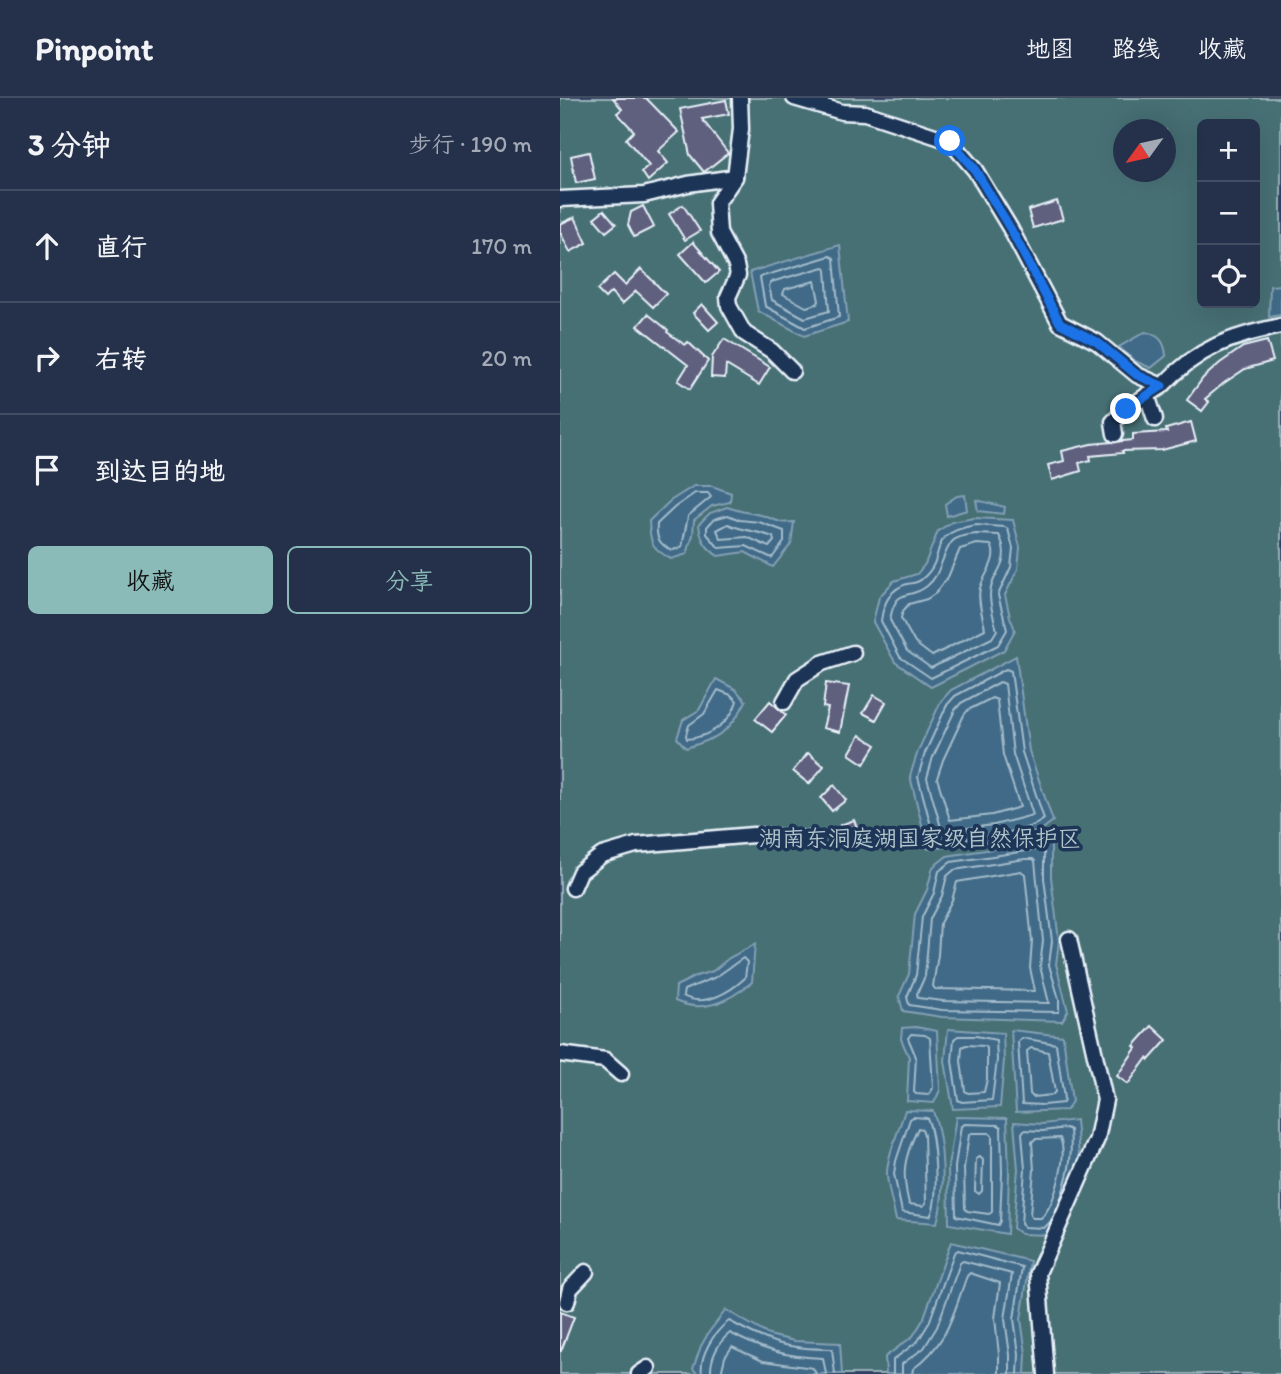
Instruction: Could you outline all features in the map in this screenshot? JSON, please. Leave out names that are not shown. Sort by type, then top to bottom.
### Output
[{"type":"street","points":[[740,98],[741,129],[734,177],[717,203],[719,233],[736,265],[737,275],[728,297],[729,306],[744,333],[772,351],[792,371]]},
{"type":"street","points":[[794,98],[842,112],[865,113],[950,141],[975,170],[1010,228],[1060,323],[1097,342],[1137,375],[1162,386]]},
{"type":"street","points":[[560,199],[644,195],[688,184],[734,177]]},
{"type":"street","points":[[1115,434],[1113,422],[1126,409],[1162,386],[1180,366],[1217,344],[1279,327]]},
{"type":"street","points":[[1147,395],[1155,419]]},
{"type":"street","points":[[784,702],[797,679],[822,663],[853,653]]},
{"type":"street","points":[[573,888],[580,872],[602,855],[636,845],[753,835],[815,840]]},
{"type":"street","points":[[1046,1374],[1038,1273],[1097,1139],[1105,1100],[1069,939]]},
{"type":"street","points":[[560,1054],[606,1060],[621,1074]]},
{"type":"street","points":[[565,1293],[586,1272]]},
{"type":"green space","name":"湖南东洞庭湖国家级自然保护区","points":[[560,98],[1281,98],[1281,1374],[560,1374]]},
{"type":"water","points":[[840,245],[848,322],[804,336],[758,311],[750,272]]},
{"type":"water","points":[[1281,285],[1281,315],[1269,317],[1270,286]]},
{"type":"water","points":[[1145,332],[1158,337],[1163,343],[1166,356],[1151,368],[1135,361],[1119,347]]},
{"type":"water","points":[[694,486],[712,486],[731,493],[730,502],[712,506],[694,520],[687,554],[671,559],[659,552],[653,544],[649,521],[670,501]]},
{"type":"water","points":[[965,495],[967,510],[947,516],[945,504],[957,496]]},
{"type":"water","points":[[976,500],[1005,507],[1004,514],[978,511]]},
{"type":"water","points":[[727,507],[780,522],[794,522],[791,544],[773,567],[745,552],[718,556],[707,546],[702,539],[699,524],[710,513]]},
{"type":"water","points":[[974,518],[1013,520],[1020,547],[1018,569],[1005,595],[1015,630],[1004,650],[931,687],[895,662],[873,622],[879,597],[894,581],[917,574],[925,564],[938,531],[952,522]]},
{"type":"water","points":[[1016,656],[1029,751],[1053,821],[1040,831],[997,841],[928,849],[910,776],[918,751],[941,701],[951,690]]},
{"type":"water","points":[[716,679],[735,689],[746,701],[729,727],[707,741],[686,748],[677,738],[683,720],[699,710]]},
{"type":"water","points":[[1051,840],[1051,877],[1059,941],[1056,964],[1068,1011],[1062,1021],[942,1017],[903,1011],[899,996],[909,974],[915,914],[927,890],[933,867],[947,856]]},
{"type":"water","points":[[755,944],[752,982],[743,989],[725,1000],[706,1006],[686,1005],[675,1001],[676,986],[713,971],[729,958]]},
{"type":"water","points":[[916,1027],[937,1031],[940,1090],[934,1103],[907,1101],[909,1057],[901,1039],[902,1028]]},
{"type":"water","points":[[948,1029],[1003,1033],[1000,1107],[953,1109],[945,1061]]},
{"type":"water","points":[[1011,1030],[1063,1036],[1072,1101],[1067,1110],[1016,1112]]},
{"type":"water","points":[[905,1110],[933,1111],[937,1123],[943,1182],[937,1223],[896,1220],[887,1168]]},
{"type":"water","points":[[956,1117],[1007,1118],[1007,1234],[949,1224],[948,1167]]},
{"type":"water","points":[[1076,1120],[1079,1156],[1076,1180],[1048,1235],[1021,1234],[1013,1228],[1018,1169],[1014,1122],[1042,1124]]},
{"type":"water","points":[[951,1242],[1030,1261],[1021,1319],[1026,1354],[1025,1374],[886,1374],[885,1357],[913,1336],[923,1320]]},
{"type":"water","points":[[726,1310],[769,1335],[794,1341],[840,1343],[842,1374],[698,1374],[693,1369],[701,1346]]},
{"type":"building","points":[[613,98],[646,98],[679,132],[658,151],[668,163],[648,181],[642,172],[649,166],[626,139],[634,131],[617,113],[622,109]]},
{"type":"building","points":[[726,100],[729,114],[702,119],[728,153],[704,172],[690,155],[680,109]]},
{"type":"building","points":[[589,152],[595,179],[576,183],[571,156]]},
{"type":"building","points":[[1057,201],[1063,219],[1033,228],[1028,210]]},
{"type":"building","points":[[683,205],[700,231],[685,240],[669,214]]},
{"type":"building","points":[[643,206],[654,227],[634,237],[628,225],[631,212]]},
{"type":"building","points":[[604,210],[616,224],[606,232],[594,218]]},
{"type":"building","points":[[575,217],[587,243],[570,252],[560,232],[560,224]]},
{"type":"building","points":[[693,242],[719,272],[706,283],[680,254]]},
{"type":"building","points":[[641,269],[666,294],[653,307],[636,291],[622,304],[611,292],[605,298],[597,290],[614,274],[625,285]]},
{"type":"building","points":[[702,304],[718,322],[709,330],[693,313]]},
{"type":"building","points":[[648,314],[685,345],[688,342],[708,361],[690,389],[678,381],[688,365],[638,326]]},
{"type":"building","points":[[724,339],[770,367],[759,385],[726,365],[725,378],[711,377],[712,357]]},
{"type":"building","points":[[1267,341],[1273,361],[1245,369],[1224,383],[1205,399],[1209,402],[1202,411],[1187,400],[1203,378],[1220,363],[1243,347]]},
{"type":"building","points":[[1191,422],[1196,441],[1162,450],[1122,451],[1123,453],[1090,456],[1091,460],[1079,463],[1081,471],[1052,480],[1048,465],[1064,461],[1062,451],[1091,444],[1133,440],[1133,434],[1167,432],[1166,429]]},
{"type":"building","points":[[826,683],[849,686],[840,732],[823,728],[828,708],[823,707]]},
{"type":"building","points":[[874,695],[886,702],[876,720],[863,713]]},
{"type":"building","points":[[770,701],[786,715],[772,732],[755,719]]},
{"type":"building","points":[[860,735],[876,745],[864,764],[849,754]]},
{"type":"building","points":[[808,753],[824,766],[809,784],[793,771]]},
{"type":"building","points":[[834,785],[846,800],[832,811],[821,798]]},
{"type":"building","points":[[854,820],[863,844],[849,849],[840,825]]},
{"type":"building","points":[[1152,1026],[1167,1040],[1149,1060],[1147,1058],[1128,1084],[1117,1076],[1136,1048],[1134,1046]]},
{"type":"building","points":[[560,1312],[574,1317],[561,1351],[560,1351]]},
{"type":"route","points":[[950,141],[975,170],[1010,228],[1060,323],[1097,342],[1137,375],[1162,386],[1126,409]]}]
